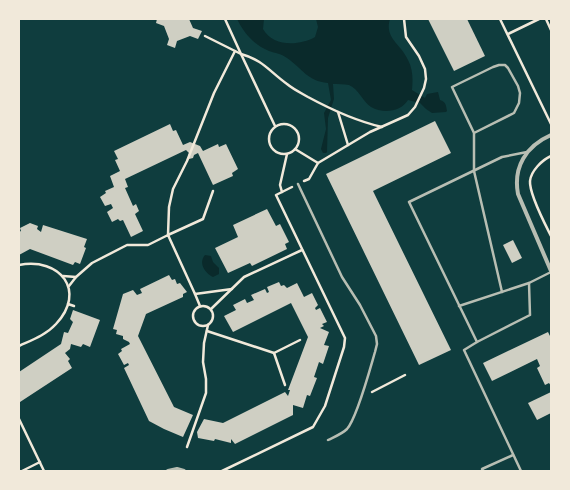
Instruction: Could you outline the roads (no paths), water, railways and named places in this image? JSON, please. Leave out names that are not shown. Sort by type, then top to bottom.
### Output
[{"type":"street","points":[[551,135],[527,152],[520,165],[516,183],[518,194],[551,272]]},
{"type":"street","points":[[168,471],[177,469],[184,471]]},
{"type":"lane","points":[[474,133],[514,113],[520,103],[518,86],[505,65],[493,67],[452,87],[474,133],[474,171],[502,292]]},
{"type":"lane","points":[[476,342],[409,202],[502,157],[527,152]]},
{"type":"lane","points":[[298,184],[342,276],[360,305],[376,336],[377,344],[354,416],[347,428],[328,440]]},
{"type":"lane","points":[[459,306],[529,283],[551,272]]},
{"type":"lane","points":[[521,471],[464,350],[476,342],[530,315],[529,283]]},
{"type":"lane","points":[[483,471],[482,469],[513,455]]},
{"type":"water","points":[[237,19],[264,19],[263,29],[267,35],[280,42],[294,43],[309,40],[315,37],[318,27],[316,19],[390,19],[389,31],[391,36],[410,63],[412,71],[412,90],[425,98],[427,94],[438,92],[440,100],[445,104],[447,111],[432,113],[420,103],[408,100],[401,107],[391,111],[381,111],[368,105],[358,92],[349,85],[333,84],[334,99],[328,118],[327,152],[323,153],[321,149],[326,129],[324,113],[331,100],[328,83],[315,80],[285,57],[269,51],[254,42],[246,34]]},
{"type":"water","points":[[205,255],[211,256],[213,262],[219,268],[219,274],[213,277],[203,268],[202,261]]}]
